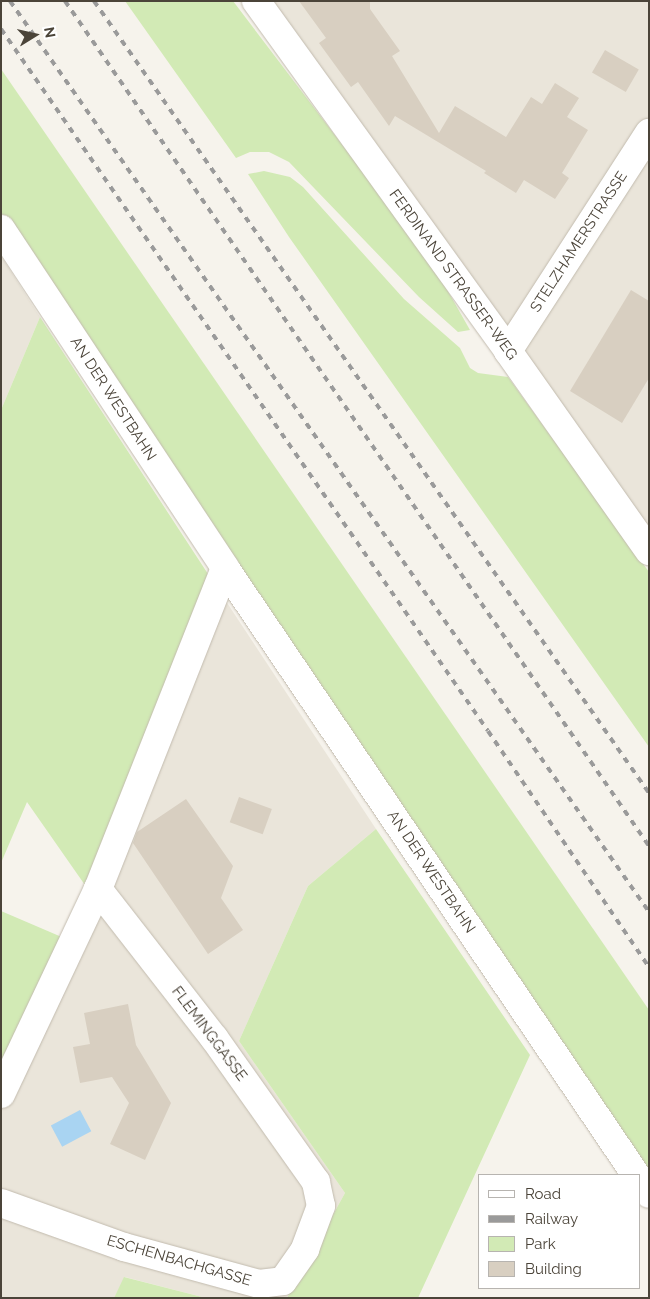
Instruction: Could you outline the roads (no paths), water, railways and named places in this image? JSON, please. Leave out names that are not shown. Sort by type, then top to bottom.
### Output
[{"type":"street","name":"FERDINAND STRASSER-WEG","points":[[256,1],[508,351],[649,551]]},
{"type":"street","name":"STELZHAMERSTRASSE","points":[[508,351],[649,133]]},
{"type":"street","name":"AN DER WESTBAHN","points":[[1,229],[225,568],[635,1174]]},
{"type":"street","points":[[1,1094],[98,889],[225,568]]},
{"type":"street","name":"FLEMINGGASSE","points":[[98,889],[214,1038],[316,1182]]},
{"type":"street","points":[[640,1181],[649,1194]]},
{"type":"street","name":"ESCHENBACHGASSE","points":[[1,1203],[124,1247],[259,1284],[283,1281],[305,1249],[321,1206],[316,1182]]},
{"type":"water","points":[[80,1110],[91,1131],[62,1147],[51,1125]]},
{"type":"railway","points":[[10,1],[649,912]]},
{"type":"railway","points":[[65,1],[649,846]]},
{"type":"railway","points":[[94,1],[649,793]]},
{"type":"railway","points":[[1,29],[488,731],[649,967]]}]
